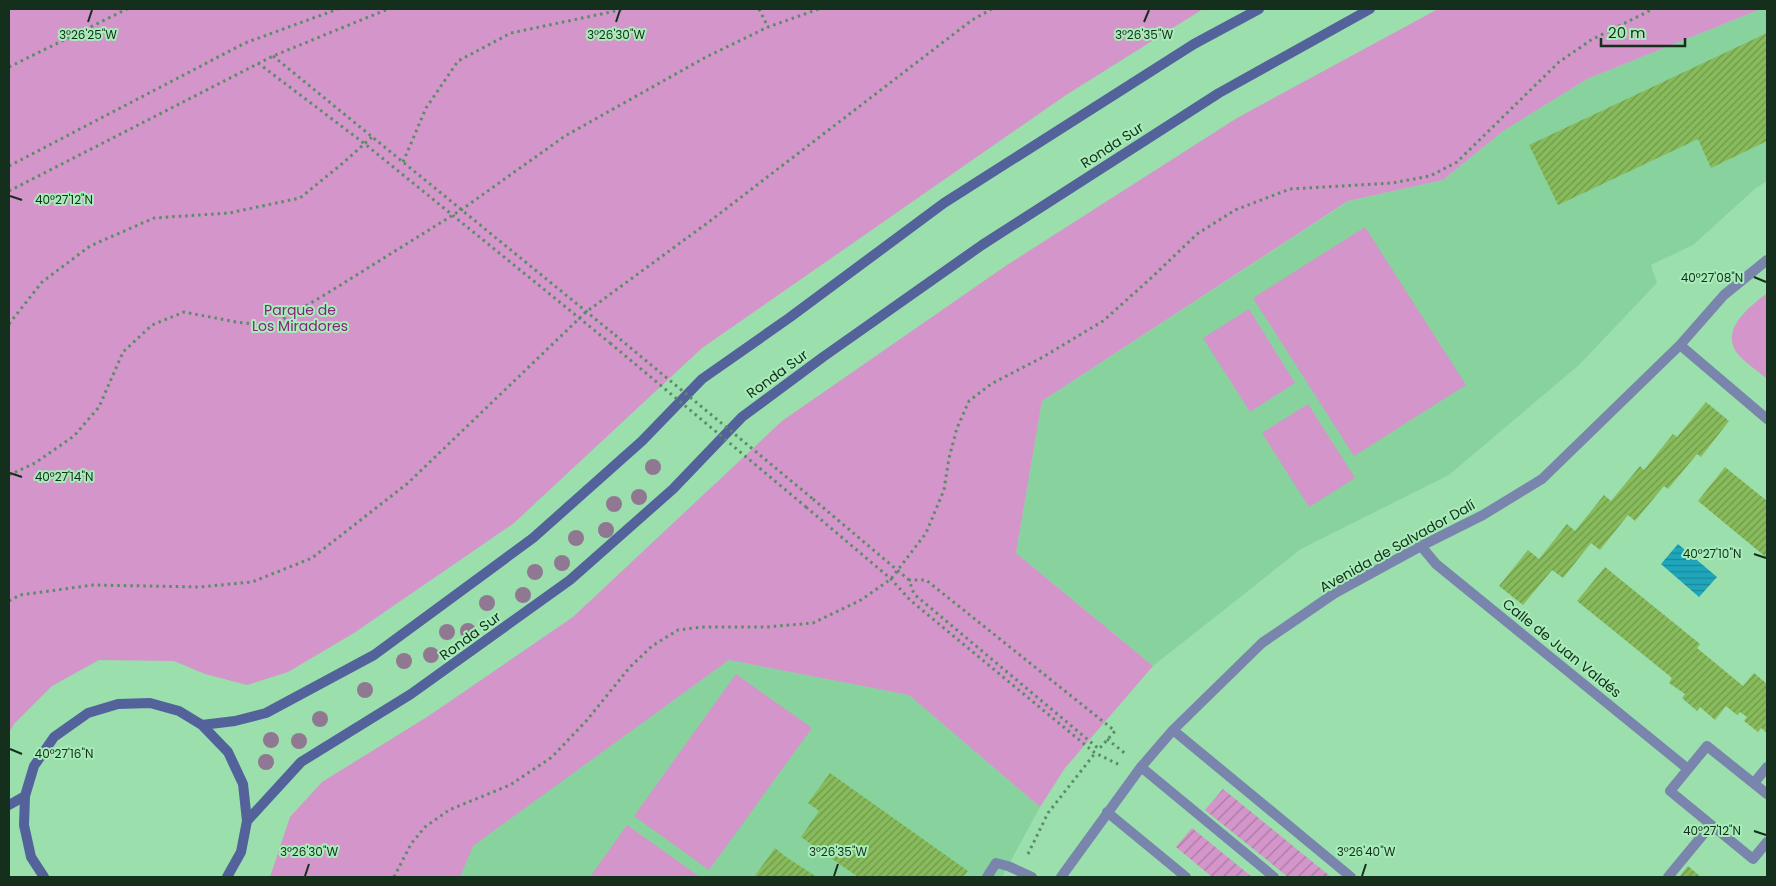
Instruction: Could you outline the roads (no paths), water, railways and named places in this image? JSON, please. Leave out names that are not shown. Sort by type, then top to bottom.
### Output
[{"type":"main road","points":[[202,726],[235,721],[266,713],[374,655],[532,538],[642,441],[702,379],[790,318],[944,204],[1194,44],[1259,9]]},
{"type":"main road","name":"Ronda Sur","points":[[247,821],[301,762],[411,694],[570,580],[673,489],[742,417],[823,357],[982,245],[1218,93],[1370,9]]},
{"type":"main road","points":[[44,877],[31,857],[24,825],[24,796],[34,766],[54,737],[88,713],[118,704],[150,703],[179,711],[202,726],[228,752],[243,784],[247,821],[241,852],[227,877]]},
{"type":"main road","points":[[9,805],[24,796]]},
{"type":"street","name":"Avenida de Salvador Dalí","points":[[1060,877],[1138,769],[1174,730],[1262,643],[1335,593],[1483,515],[1542,479],[1680,345],[1724,296],[1767,260]]},
{"type":"street","points":[[1680,345],[1767,419]]},
{"type":"street","name":"Calle de Juan Valdés","points":[[1421,546],[1436,564],[1688,769]]},
{"type":"street","points":[[1174,730],[1351,877]]},
{"type":"street","points":[[1767,794],[1707,746],[1670,791],[1753,859],[1767,842]]},
{"type":"street","points":[[1754,783],[1767,767]]},
{"type":"street","points":[[1138,769],[1274,877]]},
{"type":"street","points":[[1107,812],[1186,877]]},
{"type":"street","points":[[1668,877],[1711,825]]},
{"type":"street","points":[[987,877],[996,863],[1032,877]]},
{"type":"water","points":[[1678,544],[1717,577],[1699,597],[1661,564]]},
{"type":"park label","name":"Parque de Los Miradores","points":[[300,318]]}]
